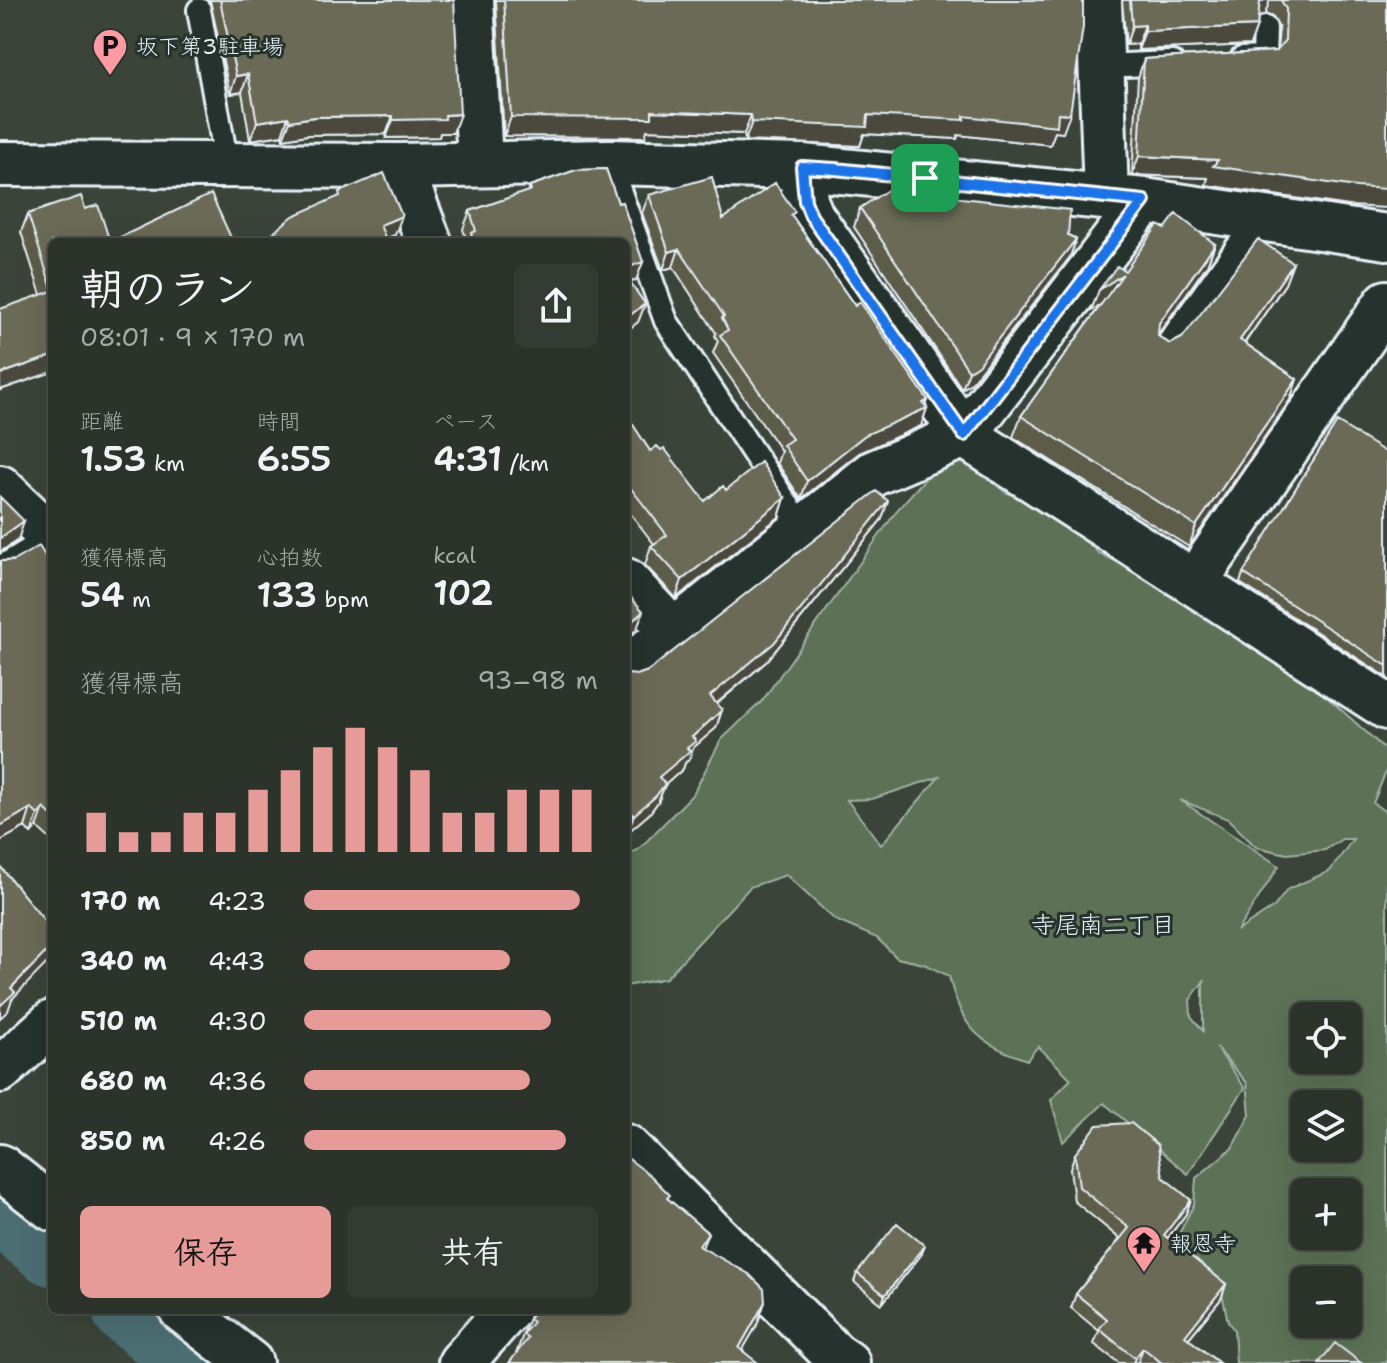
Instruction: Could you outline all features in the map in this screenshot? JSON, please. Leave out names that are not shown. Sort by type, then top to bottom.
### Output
[{"type":"street","points":[[471,0],[480,162]]},
{"type":"street","points":[[630,665],[671,629],[805,531],[874,473],[964,435],[1125,198],[1101,66],[1099,0]]},
{"type":"street","points":[[0,164],[400,166],[480,162],[609,162],[802,167],[1125,198],[1387,237]]},
{"type":"street","points":[[400,166],[427,238]]},
{"type":"street","points":[[802,167],[805,201],[811,216],[964,435],[1387,707]]},
{"type":"street","points":[[1194,583],[1387,303]]},
{"type":"street","points":[[630,585],[671,629]]},
{"type":"street","points":[[0,1070],[48,1027]]},
{"type":"street","points":[[630,1153],[835,1355],[847,1363]]},
{"type":"street","points":[[0,1167],[48,1205]]},
{"type":"street","points":[[187,1314],[250,1363]]},
{"type":"street","points":[[461,1363],[504,1314]]},
{"type":"lane","points":[[199,10],[227,165]]},
{"type":"lane","points":[[1219,60],[1264,58],[1265,28]]},
{"type":"lane","points":[[1101,66],[1190,62]]},
{"type":"lane","points":[[609,162],[666,321],[805,531]]},
{"type":"lane","points":[[1163,351],[1259,217]]},
{"type":"lane","points":[[0,568],[37,515]]},
{"type":"green space","points":[[969,462],[1005,492],[1065,514],[1098,553],[1180,591],[1317,688],[1387,751],[1387,769],[1373,803],[1387,813],[1387,1363],[1236,1363],[1234,1330],[1228,1322],[1223,1298],[1184,1261],[1180,1232],[1194,1204],[1196,1178],[1232,1148],[1250,1115],[1247,1083],[1216,1047],[1245,1088],[1188,1174],[1104,1103],[1063,1142],[1051,1100],[1071,1079],[1038,1046],[1027,1060],[984,1040],[966,1021],[949,976],[924,964],[897,958],[877,938],[835,920],[786,875],[750,887],[666,978],[630,985],[630,853],[638,850],[693,794],[721,740],[762,701],[898,509],[938,464]],"holes":[[[939,777],[881,845],[847,800],[872,799]],[[1180,800],[1228,819],[1256,847],[1287,854],[1325,850],[1342,839],[1353,839],[1330,871],[1288,889],[1274,907],[1237,931],[1279,866]],[[1205,979],[1203,984],[1203,1031],[1191,1016],[1190,1000]]]},
{"type":"building","points":[[220,0],[454,0],[460,114],[445,115],[445,119],[314,117],[290,121],[288,117],[257,122],[248,74],[236,76]]},
{"type":"building","points":[[504,0],[1083,0],[1083,27],[1070,114],[1058,113],[1057,126],[964,116],[964,120],[868,115],[867,127],[752,122],[751,115],[652,111],[652,118],[511,117]]},
{"type":"building","points":[[1130,0],[1264,0],[1260,2],[1257,26],[1145,31],[1145,25],[1132,26]]},
{"type":"building","points":[[1281,0],[1387,0],[1387,189],[1213,166],[1218,160],[1139,156],[1144,59],[1277,51],[1285,40],[1286,9]]},
{"type":"building","points":[[606,169],[618,203],[622,202],[643,262],[630,267],[630,238],[473,238],[471,233],[476,231],[470,211],[531,190],[530,186],[576,170]]},
{"type":"building","points":[[384,173],[402,216],[380,225],[385,238],[267,238],[293,216],[340,196],[339,192]]},
{"type":"building","points":[[712,177],[723,219],[775,183],[795,212],[791,215],[855,306],[860,302],[928,400],[923,403],[927,408],[865,435],[807,481],[783,445],[792,439],[720,335],[728,330],[722,318],[724,316],[679,249],[669,252],[649,195]]},
{"type":"building","points":[[889,189],[896,199],[907,192],[1070,210],[1068,235],[1076,239],[978,365],[969,371],[860,208]]},
{"type":"building","points":[[211,194],[231,238],[118,238]]},
{"type":"building","points":[[81,196],[85,209],[98,205],[109,238],[48,238],[48,276],[28,214]]},
{"type":"building","points":[[1176,214],[1215,244],[1159,323],[1158,336],[1170,344],[1182,338],[1258,239],[1293,263],[1240,340],[1297,379],[1196,526],[1021,416],[1123,274],[1099,290],[1117,266],[1125,271],[1158,225],[1165,229]]},
{"type":"building","points":[[630,283],[645,304],[630,315]]},
{"type":"building","points":[[48,292],[48,357],[0,374],[0,309]]},
{"type":"building","points":[[630,420],[650,451],[657,446],[661,450],[664,448],[705,501],[723,486],[726,490],[761,462],[785,498],[682,580],[651,546],[667,535],[630,487]]},
{"type":"building","points":[[1337,422],[1387,453],[1387,666],[1243,573]]},
{"type":"building","points":[[876,491],[888,501],[774,643],[710,696],[722,710],[692,737],[696,741],[687,748],[690,751],[659,777],[665,784],[634,815],[630,814],[630,674],[648,671]]},
{"type":"building","points":[[0,497],[24,521],[0,538]]},
{"type":"building","points":[[39,546],[48,558],[48,812],[44,808],[38,815],[31,808],[0,826],[0,561],[13,561]]},
{"type":"building","points":[[630,596],[643,611],[630,623]]},
{"type":"building","points":[[0,866],[48,925],[48,950],[11,988],[15,992],[0,1006]]},
{"type":"building","points":[[1131,1123],[1158,1145],[1163,1177],[1191,1200],[1164,1235],[1226,1284],[1185,1336],[1219,1363],[1162,1363],[1143,1348],[1135,1358],[1099,1329],[1107,1319],[1076,1294],[1129,1228],[1079,1187],[1075,1154],[1097,1125]]},
{"type":"building","points":[[630,1160],[650,1175],[670,1195],[667,1198],[708,1233],[699,1246],[749,1274],[764,1289],[765,1302],[739,1348],[758,1363],[509,1363],[528,1338],[523,1334],[533,1322],[529,1319],[533,1314],[630,1314]]},
{"type":"building","points":[[897,1223],[925,1246],[885,1295],[857,1273]]},
{"type":"building","points":[[1335,1343],[1361,1363],[1319,1363]]},
{"type":"waterway","points":[[0,1210],[48,1248]]},
{"type":"waterway","points":[[132,1314],[195,1363]]},
{"type":"place","name":"坂下第3駐車場","points":[[110,77]]},
{"type":"place","name":"報恩寺","points":[[1144,1274]]},
{"type":"district","name":"寺尾南二丁目","points":[[1103,925]]},
{"type":"route","points":[[802,167],[925,178],[1144,201],[964,435],[945,412],[811,216],[805,201],[802,167]]}]
